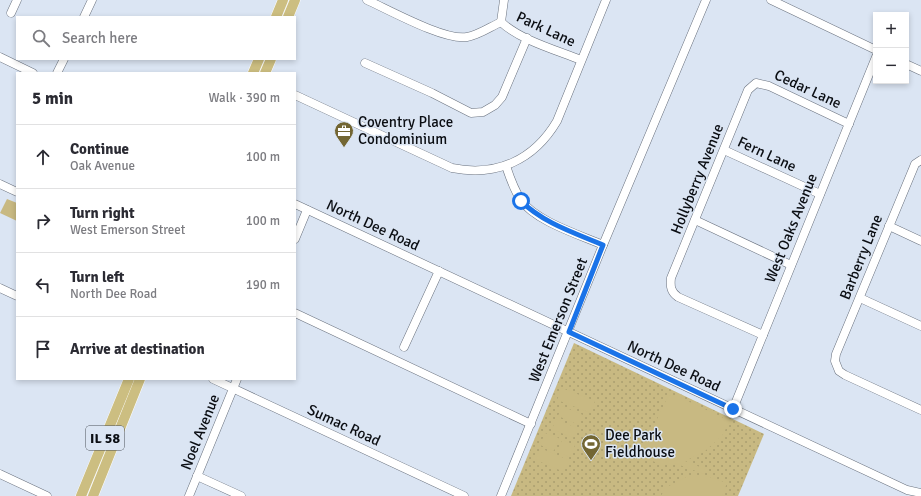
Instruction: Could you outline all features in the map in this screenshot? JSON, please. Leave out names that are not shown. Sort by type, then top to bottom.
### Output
[{"type":"main road","points":[[276,16],[283,0]]},
{"type":"main road","points":[[288,16],[295,0]]},
{"type":"main road","points":[[253,72],[259,60]]},
{"type":"main road","points":[[265,72],[271,60]]},
{"type":"main road","name":"IL 58","points":[[81,496],[128,380]]},
{"type":"main road","name":"IL 58","points":[[93,496],[140,380]]},
{"type":"street","points":[[11,13],[17,0]]},
{"type":"street","points":[[84,16],[92,0]]},
{"type":"street","name":"Park Lane","points":[[367,0],[434,31],[457,38],[476,34],[501,22],[514,33],[581,60]]},
{"type":"street","points":[[501,22],[504,0]]},
{"type":"street","points":[[296,94],[452,168],[484,171],[506,166],[523,158],[551,132],[557,121],[606,0]]},
{"type":"street","name":"West Emerson Street","points":[[501,496],[569,332],[603,245],[706,0]]},
{"type":"street","points":[[771,0],[873,49]]},
{"type":"street","points":[[365,62],[471,113],[482,112],[495,105],[502,97],[526,38]]},
{"type":"street","points":[[0,57],[31,72]]},
{"type":"street","points":[[58,72],[64,60]]},
{"type":"street","name":"West Oaks Avenue","points":[[733,409],[873,64]]},
{"type":"street","points":[[909,65],[921,71]]},
{"type":"street","name":"Cedar Lane","points":[[756,83],[769,86],[849,124]]},
{"type":"street","name":"Hollyberry Avenue","points":[[756,83],[748,90],[671,278],[671,289],[673,294],[678,297],[763,335]]},
{"type":"street","name":"Fern Lane","points":[[724,150],[820,194]]},
{"type":"street","name":"Barberry Lane","points":[[920,160],[915,164],[836,354],[835,362],[836,366],[845,375],[921,410]]},
{"type":"street","points":[[506,166],[515,191],[521,201],[528,208],[548,221],[603,245]]},
{"type":"street","points":[[0,184],[16,192]]},
{"type":"street","name":"North Dee Road","points":[[296,204],[907,490],[920,493]]},
{"type":"street","points":[[296,237],[307,210]]},
{"type":"street","points":[[695,220],[791,266]]},
{"type":"street","points":[[889,226],[921,241]]},
{"type":"street","points":[[404,348],[439,271]]},
{"type":"street","points":[[0,288],[16,296]]},
{"type":"street","points":[[860,298],[921,326]]},
{"type":"street","points":[[296,313],[531,424]]},
{"type":"street","name":"Sumac Road","points":[[215,380],[464,496]]},
{"type":"street","name":"Noel Avenue","points":[[188,496],[237,380]]},
{"type":"street","points":[[0,474],[47,496]]},
{"type":"street","points":[[197,476],[241,496]]},
{"type":"shaded area","points":[[7,199],[16,203],[16,221],[0,213]]},
{"type":"shaded area","points":[[574,343],[764,434],[738,496],[511,496]]},
{"type":"shaded area","points":[[562,388],[595,401],[591,413],[557,400]]},
{"type":"shaded area","points":[[675,395],[730,421],[722,436],[704,452],[685,461],[705,469],[704,474],[674,463],[657,463],[640,455],[668,396]]},
{"type":"shaded area","points":[[562,406],[583,415],[579,425],[558,416]]},
{"type":"shaded area","points":[[556,419],[577,428],[573,438],[552,429]]},
{"type":"shaded area","points":[[545,433],[559,438],[554,451],[540,445]]},
{"type":"shaded area","points":[[562,440],[575,445],[570,457],[557,452]]},
{"type":"shaded area","points":[[540,448],[569,460],[564,472],[536,460]]},
{"type":"shaded area","points":[[688,476],[707,476],[727,483],[722,496],[661,496],[665,488]]},
{"type":"place","name":"Coventry Place Condominium","points":[[344,148]]},
{"type":"place","name":"Dee Park Fieldhouse","points":[[591,461]]},
{"type":"route","points":[[521,201],[528,208],[548,221],[603,245],[569,332],[733,409]]}]
